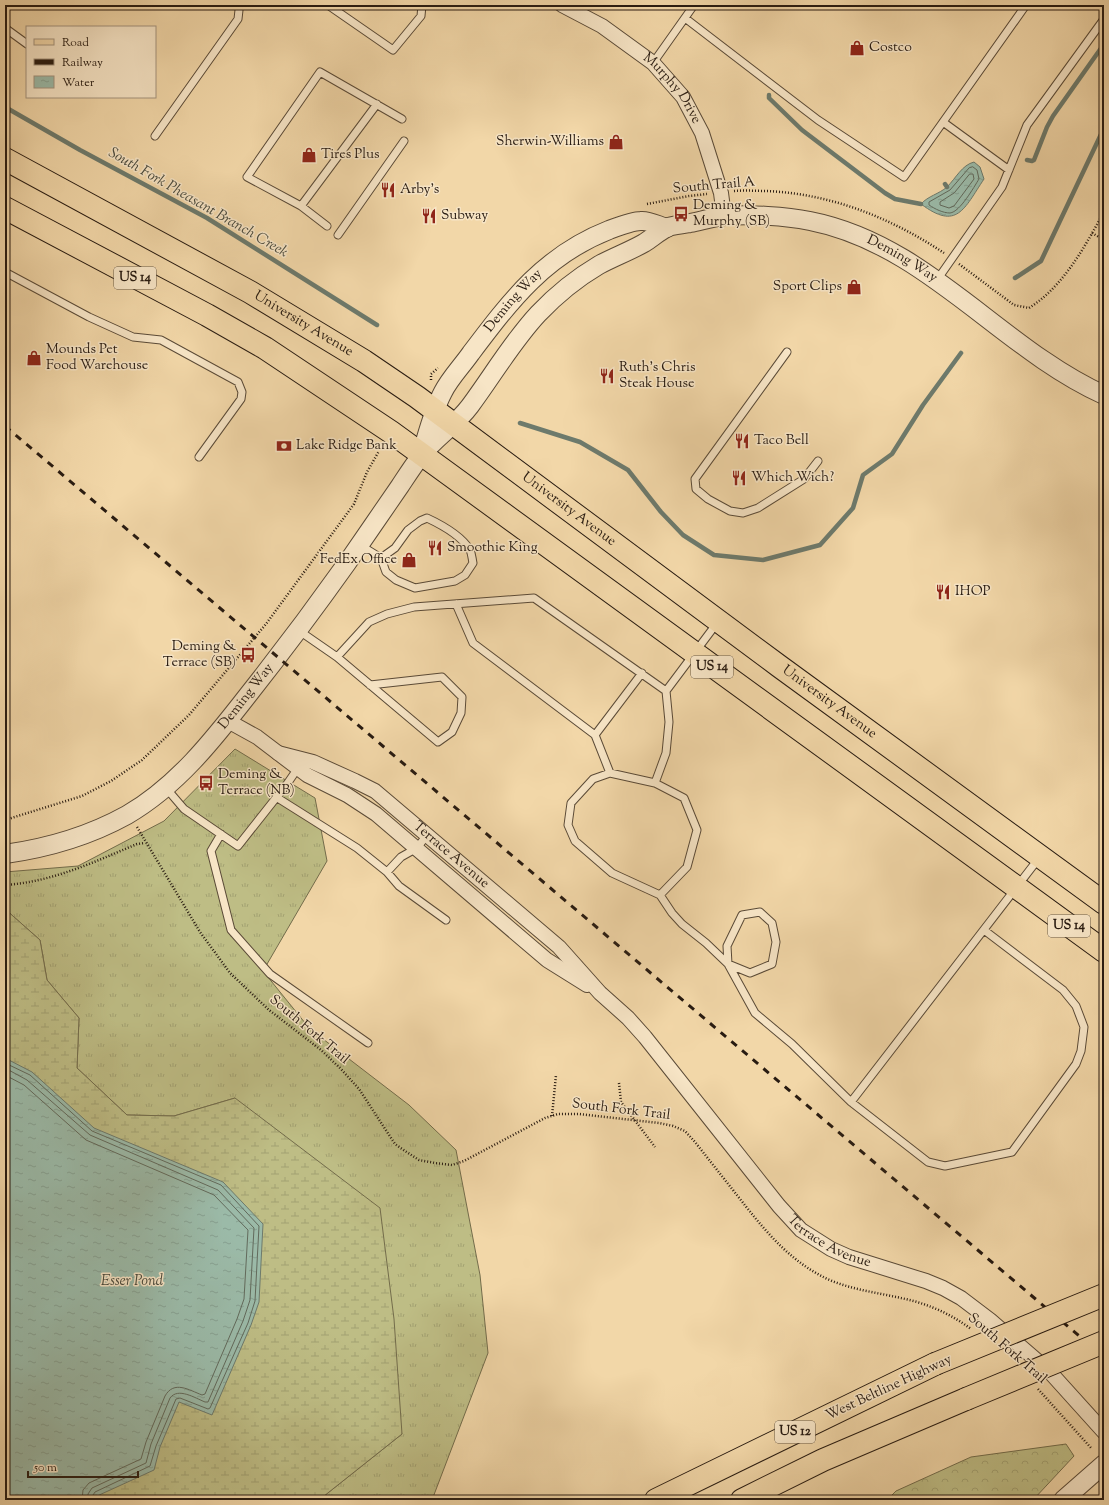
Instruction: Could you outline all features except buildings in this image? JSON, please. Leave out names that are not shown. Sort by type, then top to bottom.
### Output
[{"type":"main road","name":"University Avenue","points":[[5,159],[250,292],[364,361],[434,410],[718,621],[1104,903]]},
{"type":"main road","name":"US 14","points":[[5,208],[266,348],[391,432],[1104,951]]},
{"type":"main road","name":"West Beltline Highway","points":[[656,1500],[935,1364],[1104,1295]]},
{"type":"main road","name":"US 12","points":[[742,1500],[823,1460],[1104,1342]]},
{"type":"street","name":"Murphy Drive","points":[[562,5],[602,26],[653,63],[683,97],[702,133],[721,193],[724,216]]},
{"type":"street","name":"Deming Way","points":[[5,854],[48,846],[75,838],[100,828],[129,813],[178,777],[208,746],[298,630],[360,544],[421,455],[468,410],[521,334],[537,316],[554,298],[580,277],[602,263],[643,244],[667,228],[724,216],[785,218],[813,222],[842,230],[888,250],[937,280],[1068,376],[1104,395]]},
{"type":"street","name":"Deming Way","points":[[421,455],[434,410],[443,391],[504,309],[529,282],[554,260],[582,242],[618,227],[641,220],[667,228]]},
{"type":"street","name":"Terrace Avenue","points":[[228,721],[257,737],[307,776],[364,805],[547,960],[600,993]]},
{"type":"street","name":"Terrace Avenue","points":[[278,753],[313,762],[355,780],[375,791],[558,947],[600,993],[628,1018],[645,1037],[779,1206],[801,1230],[817,1241],[849,1257],[926,1281],[961,1298],[985,1316],[1049,1371],[1104,1432]]},
{"type":"street","points":[[1063,1500],[1104,1464]]},
{"type":"lane","points":[[155,136],[238,19],[238,5]]},
{"type":"lane","points":[[328,5],[393,50],[421,16],[422,5]]},
{"type":"lane","points":[[653,63],[694,5]]},
{"type":"lane","points":[[685,18],[818,120],[904,177],[1026,5]]},
{"type":"lane","points":[[937,280],[1002,187],[1027,125],[1104,19]]},
{"type":"lane","points":[[5,28],[26,43]]},
{"type":"lane","points":[[327,226],[301,206],[247,177],[320,72],[402,119]]},
{"type":"lane","points":[[301,206],[377,104]]},
{"type":"lane","points":[[943,122],[1009,170]]},
{"type":"lane","points":[[338,235],[404,141]]},
{"type":"lane","points":[[5,272],[133,337],[161,340],[238,382],[242,392],[241,399],[200,457]]},
{"type":"lane","points":[[787,352],[695,479],[696,489],[708,499],[730,511],[743,513],[758,508],[804,479],[818,461]]},
{"type":"lane","points":[[360,544],[381,558],[386,572],[396,580],[415,588],[456,581],[465,575],[473,563],[471,552],[463,541],[442,525],[427,518],[420,521],[408,530],[395,548],[381,558]]},
{"type":"lane","points":[[337,657],[369,622],[387,614],[414,607],[534,598],[666,691]]},
{"type":"lane","points":[[456,604],[473,643],[595,735],[610,773]]},
{"type":"lane","points":[[655,784],[666,753],[669,722],[666,691],[718,621]]},
{"type":"lane","points":[[298,630],[337,657],[370,685],[438,742],[452,732],[461,713],[462,697],[442,677],[370,685]]},
{"type":"lane","points":[[595,735],[642,673]]},
{"type":"lane","points":[[165,787],[184,809],[238,846],[298,768]]},
{"type":"lane","points":[[660,895],[687,867],[697,830],[684,798],[655,784],[610,773],[593,779],[571,803],[568,825],[575,841],[612,874],[660,895],[672,913],[682,924],[706,943],[728,964],[755,1013],[792,1044],[851,1102],[928,1162],[945,1166],[1012,1152],[1076,1064],[1081,1051],[1084,1027],[1076,1006],[1063,990],[984,930]]},
{"type":"lane","points":[[276,797],[357,848],[388,872],[399,886],[446,920]]},
{"type":"lane","points":[[221,834],[211,851],[231,930],[270,974],[368,1043]]},
{"type":"lane","points":[[388,872],[401,857],[416,848],[427,835]]},
{"type":"lane","points":[[851,1102],[1040,857]]},
{"type":"lane","points":[[760,912],[772,923],[776,942],[772,964],[750,973],[728,964],[727,946],[742,916],[760,912]]},
{"type":"path","name":"South Trail A","points":[[646,205],[690,196],[743,190],[784,192],[806,195],[841,203],[873,214],[928,242],[1014,305],[1029,308],[1039,302],[1051,291],[1072,265],[1104,212]]},
{"type":"path","points":[[1092,233],[1104,240]]},
{"type":"path","points":[[439,366],[431,374],[431,381],[443,391]]},
{"type":"path","points":[[5,820],[82,796],[111,781],[142,760],[190,715],[266,624],[354,504],[367,472],[379,451]]},
{"type":"path","name":"South Fork Trail","points":[[129,813],[200,932],[230,973],[269,1010],[321,1050],[341,1069],[359,1089],[396,1144],[419,1160],[452,1165],[464,1161],[545,1118],[558,1114],[579,1114],[673,1126],[685,1131],[695,1142],[768,1235],[800,1262],[816,1273],[849,1287],[917,1302],[939,1310],[972,1330]]},
{"type":"path","points":[[5,885],[31,882],[71,872],[137,844],[146,843]]},
{"type":"path","points":[[552,1116],[556,1074]]},
{"type":"path","points":[[619,1083],[621,1102],[655,1147]]},
{"type":"path","name":"South Fork Trail","points":[[1035,1386],[1092,1449]]},
{"type":"green space","points":[[235,749],[315,798],[327,861],[263,971],[310,1029],[409,1105],[456,1150],[480,1275],[488,1353],[432,1500],[319,1500],[402,1434],[235,1098],[174,1116],[127,1115],[77,1068],[79,1018],[47,980],[40,940],[5,909],[5,872],[78,866],[164,821]]},
{"type":"green space","points":[[5,909],[40,940],[47,980],[79,1018],[77,1068],[127,1115],[174,1116],[235,1098],[380,1208],[394,1319],[402,1434],[319,1500],[5,1500]]},
{"type":"green space","points":[[1066,1444],[1074,1456],[1033,1500],[887,1500],[896,1491],[971,1457]]},
{"type":"water","points":[[974,162],[980,167],[984,179],[965,207],[958,213],[951,216],[943,216],[933,212],[921,204],[947,187],[966,166]]},
{"type":"water","name":"Esser Pond","points":[[5,1058],[32,1072],[94,1128],[223,1182],[263,1224],[259,1302],[251,1325],[212,1415],[179,1402],[160,1447],[154,1470],[97,1496],[97,1500],[5,1500]]},
{"type":"waterway","points":[[1027,160],[1034,160],[1053,116],[1104,44]]},
{"type":"waterway","points":[[769,95],[769,98],[802,130],[885,193],[895,199],[921,204]]},
{"type":"waterway","name":"South Fork Pheasant Branch Creek","points":[[5,107],[80,150],[207,218],[377,325]]},
{"type":"waterway","name":"South Fork Pheasant Branch Creek","points":[[1015,278],[1041,261],[1104,128]]},
{"type":"waterway","name":"South Fork Pheasant Branch Creek","points":[[520,423],[580,442],[628,470],[661,512],[683,535],[714,555],[763,560],[820,545],[853,508],[863,475],[892,454],[923,405],[961,353]]},
{"type":"railway","points":[[5,426],[1104,1357]]},
{"type":"place","name":"Costco","points":[[857,48]]},
{"type":"place","name":"Sherwin-Williams","points":[[616,142]]},
{"type":"place","name":"Tires Plus","points":[[309,155]]},
{"type":"place","name":"Arby's","points":[[388,190]]},
{"type":"place","name":"Deming & Murphy (SB)","points":[[681,214]]},
{"type":"place","name":"Subway","points":[[429,216]]},
{"type":"place","name":"Sport Clips","points":[[854,287]]},
{"type":"place","name":"Mounds Pet Food Warehouse","points":[[34,358]]},
{"type":"place","name":"Ruth's Chris Steak House","points":[[607,376]]},
{"type":"place","name":"Taco Bell","points":[[742,441]]},
{"type":"place","name":"Lake Ridge Bank","points":[[284,446]]},
{"type":"place","name":"Which Wich?","points":[[739,478]]},
{"type":"place","name":"Smoothie King","points":[[435,548]]},
{"type":"place","name":"FedEx Office","points":[[409,560]]},
{"type":"place","name":"IHOP","points":[[943,592]]},
{"type":"place","name":"Deming & Terrace (SB)","points":[[248,655]]},
{"type":"place","name":"Deming & Terrace (NB)","points":[[206,783]]}]
